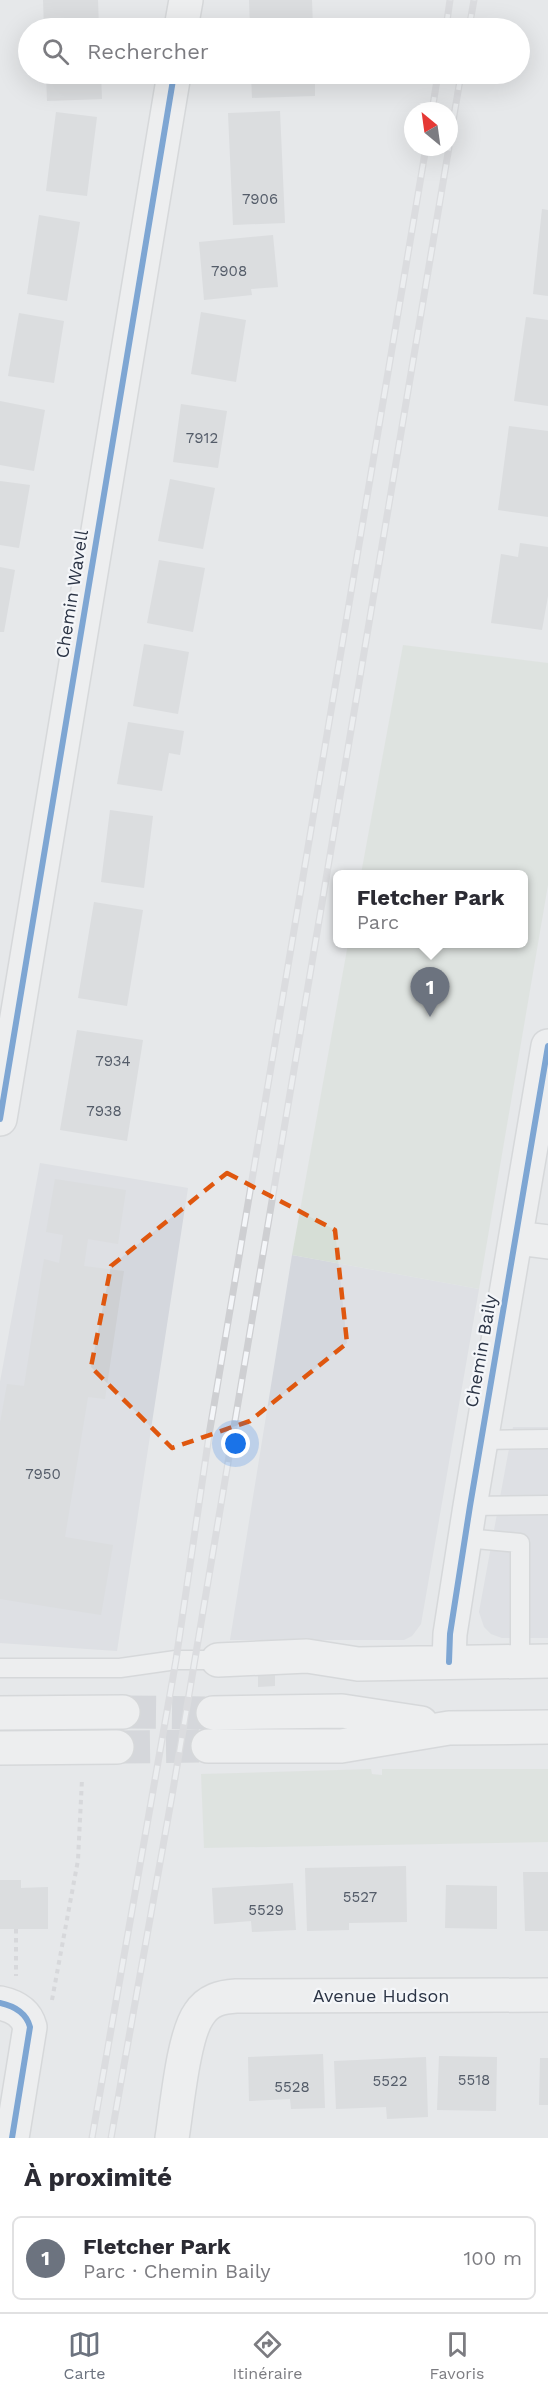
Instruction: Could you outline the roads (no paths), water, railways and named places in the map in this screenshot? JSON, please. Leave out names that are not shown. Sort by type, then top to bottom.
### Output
[{"type":"street","points":[[183,18],[186,0]]},
{"type":"street","name":"Chemin Wavell","points":[[0,1119],[5,1056],[172,84]]},
{"type":"street","name":"Chemin Baily","points":[[449,1662],[450,1634],[481,1440],[532,1240],[548,1046]]},
{"type":"street","points":[[218,1660],[307,1656],[358,1664],[534,1661]]},
{"type":"street","points":[[213,1713],[342,1711],[449,1728]]},
{"type":"street","points":[[0,1713],[123,1712]]},
{"type":"street","points":[[208,1746],[341,1746],[449,1728],[548,1727]]},
{"type":"street","points":[[0,1748],[117,1747]]},
{"type":"street","name":"Avenue Hudson","points":[[172,2138],[192,2030],[200,2013],[214,2000],[236,1996],[548,1995]]},
{"type":"street","points":[[12,2138],[30,2032],[22,2000]]},
{"type":"lane","points":[[481,1440],[548,1439]]},
{"type":"lane","points":[[470,1506],[548,1505]]},
{"type":"lane","points":[[465,1538],[520,1543],[534,1661]]},
{"type":"lane","points":[[0,1668],[120,1668],[177,1660],[218,1660]]},
{"type":"tunnel","points":[[123,1712],[213,1713]]},
{"type":"tunnel","points":[[117,1747],[208,1746]]},
{"type":"railway","points":[[447,18],[450,0]]},
{"type":"railway","points":[[471,18],[474,0]]},
{"type":"railway","points":[[433,102],[436,84]]},
{"type":"railway","points":[[456,102],[459,84]]},
{"type":"railway","points":[[92,2138],[176,1660],[210,1429],[424,156]]},
{"type":"railway","points":[[111,2138],[173,1790],[447,156]]},
{"type":"place","name":"Fletcher Park","points":[[430,1017]]}]
